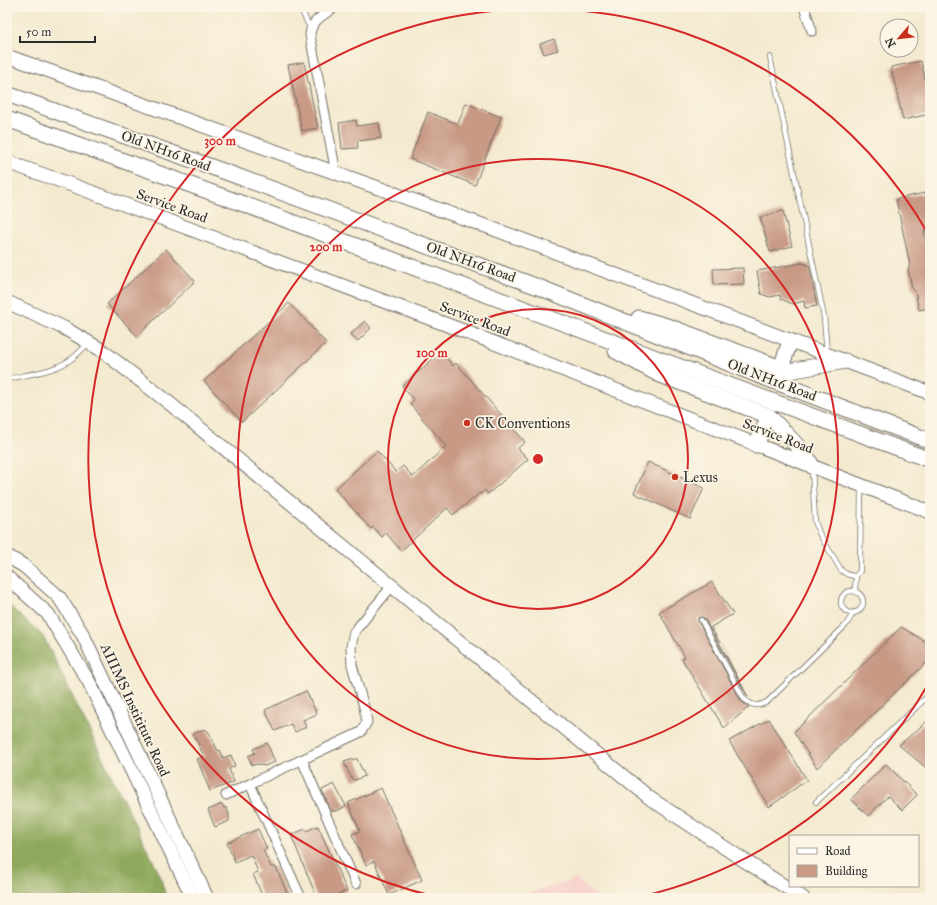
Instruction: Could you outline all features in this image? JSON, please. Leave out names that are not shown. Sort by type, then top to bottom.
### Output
[{"type":"main road","name":"Old NH16 Road","points":[[7,94],[242,178],[541,288],[763,377],[930,441]]},
{"type":"main road","name":"Old NH16 Road","points":[[7,119],[558,320],[930,460]]},
{"type":"main road","points":[[541,288],[670,327],[789,371],[845,361]]},
{"type":"main road","points":[[558,320],[658,374],[770,416],[806,455],[812,466]]},
{"type":"main road","points":[[781,368],[790,341]]},
{"type":"main road","points":[[756,445],[770,416]]},
{"type":"street","points":[[335,7],[313,23],[310,28],[310,35],[336,173]]},
{"type":"street","points":[[804,7],[812,31]]},
{"type":"street","points":[[7,56],[491,228],[930,393]]},
{"type":"street","name":"Service Road","points":[[7,162],[461,330],[930,512]]},
{"type":"street","points":[[7,302],[64,328],[100,349],[168,402],[651,798],[742,859],[804,898]]},
{"type":"street","name":"AIIIMS Instititute Road","points":[[7,556],[24,566],[58,597],[83,635],[207,898]]},
{"type":"street","name":"AIIIMS Instititute Road","points":[[7,577],[48,614],[89,682],[193,898]]},
{"type":"street","points":[[226,796],[361,732],[367,722],[352,665],[350,646],[354,632],[392,586]]},
{"type":"street","points":[[302,760],[356,884]]},
{"type":"street","points":[[250,784],[301,898]]},
{"type":"lane","points":[[300,7],[310,28]]},
{"type":"lane","points":[[770,57],[824,317],[827,354]]},
{"type":"lane","points":[[7,379],[59,366],[74,358],[89,342]]},
{"type":"lane","points":[[812,466],[815,520],[819,533],[841,570],[846,574],[856,576]]},
{"type":"lane","points":[[701,620],[744,699],[752,705],[759,706],[767,702],[846,625],[854,612],[861,608],[862,598],[855,591],[856,576],[860,571],[861,486]]},
{"type":"lane","points":[[854,612],[846,610],[841,601],[845,594],[855,591]]},
{"type":"lane","points":[[816,802],[930,694]]},
{"type":"shaded area","points":[[576,879],[599,898],[513,898]]},
{"type":"green space","points":[[7,604],[43,636],[160,875],[166,898],[7,898]]},
{"type":"building","points":[[554,39],[558,50],[544,54],[540,44]]},
{"type":"building","points":[[921,61],[930,102],[930,114],[903,120],[891,67]]},
{"type":"building","points":[[304,62],[318,128],[302,131],[288,65]]},
{"type":"building","points":[[466,103],[501,117],[475,185],[410,159],[428,112],[458,124]]},
{"type":"building","points":[[356,120],[357,126],[379,123],[381,138],[357,141],[358,148],[342,149],[339,123]]},
{"type":"building","points":[[930,192],[930,229],[924,231],[930,261],[930,308],[919,310],[908,269],[910,265],[896,199]]},
{"type":"building","points":[[783,211],[792,246],[770,252],[760,217]]},
{"type":"building","points":[[166,249],[195,281],[137,336],[107,304]]},
{"type":"building","points":[[802,263],[809,265],[817,306],[805,308],[804,301],[793,304],[781,299],[780,295],[770,297],[761,294],[757,271]]},
{"type":"building","points":[[743,268],[744,284],[714,285],[713,269]]},
{"type":"building","points":[[289,303],[326,343],[242,422],[204,381]]},
{"type":"building","points":[[365,321],[371,328],[358,341],[351,334]]},
{"type":"building","points":[[441,352],[453,366],[456,363],[525,442],[518,448],[528,459],[488,494],[485,490],[481,494],[480,493],[453,515],[447,508],[401,551],[386,533],[382,537],[373,527],[371,529],[335,489],[377,451],[396,472],[403,466],[413,477],[446,446],[410,404],[414,400],[402,386]]},
{"type":"building","points":[[648,462],[704,488],[690,519],[634,493]]},
{"type":"building","points":[[712,582],[733,614],[711,627],[748,697],[704,618],[698,618],[698,621],[741,701],[749,707],[724,728],[682,659],[685,657],[659,612]]},
{"type":"building","points":[[901,627],[930,644],[930,659],[817,768],[794,732]]},
{"type":"building","points":[[306,691],[317,714],[303,720],[306,727],[295,732],[291,724],[275,731],[265,710]]},
{"type":"building","points":[[769,719],[807,780],[769,807],[729,741]]},
{"type":"building","points":[[930,719],[930,771],[899,745]]},
{"type":"building","points":[[204,729],[208,731],[218,751],[220,750],[223,758],[231,755],[235,766],[229,769],[234,782],[210,791],[197,759],[204,756],[193,734]]},
{"type":"building","points":[[267,743],[275,762],[264,766],[259,764],[252,765],[248,756],[255,753],[253,749]]},
{"type":"building","points":[[357,759],[365,776],[355,780],[352,779],[344,762]]},
{"type":"building","points":[[886,764],[917,795],[902,810],[888,796],[868,816],[851,799]]},
{"type":"building","points":[[334,784],[346,806],[337,811],[331,811],[322,790]]},
{"type":"building","points":[[381,788],[422,880],[389,895],[374,861],[366,865],[352,834],[360,831],[348,803]]},
{"type":"building","points":[[222,804],[224,808],[226,807],[229,814],[229,821],[215,827],[208,810]]},
{"type":"building","points":[[318,826],[347,891],[336,895],[336,898],[317,898],[291,835],[305,829],[306,831]]},
{"type":"building","points":[[258,829],[267,849],[263,850],[271,867],[276,867],[289,898],[263,898],[253,874],[258,872],[251,855],[235,862],[227,843]]},
{"type":"place","name":"CK Conventions","points":[[467,423]]},
{"type":"place","name":"Lexus","points":[[675,477]]}]
